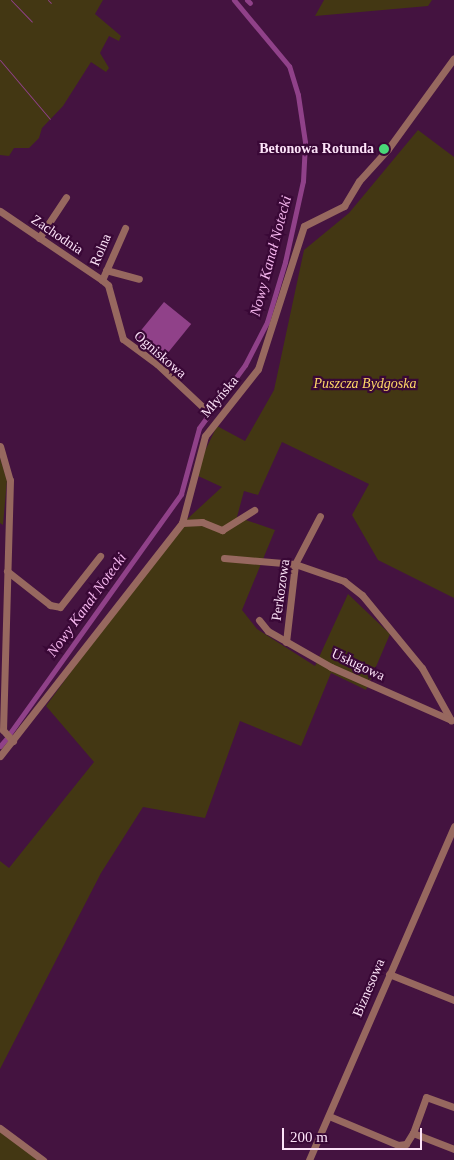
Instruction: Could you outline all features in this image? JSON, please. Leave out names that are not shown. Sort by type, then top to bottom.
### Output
[{"type":"street","name":"Młyńska","points":[[0,756],[96,630],[182,523],[205,436],[258,369],[304,226],[344,206],[359,181],[388,149],[454,58]]},
{"type":"street","points":[[39,238],[66,197]]},
{"type":"street","name":"Zachodnia","points":[[0,211],[101,279]]},
{"type":"street","name":"Rolna","points":[[101,279],[125,228]]},
{"type":"street","points":[[106,270],[139,279]]},
{"type":"street","name":"Ogniskowa","points":[[101,279],[108,284],[123,339],[157,364],[207,411]]},
{"type":"street","points":[[0,446],[10,480],[4,528],[7,571],[2,638],[1,708],[3,730],[13,741]]},
{"type":"street","points":[[182,523],[202,522],[222,530],[254,510]]},
{"type":"street","name":"Perkozowa","points":[[286,642],[295,564],[320,516]]},
{"type":"street","points":[[7,571],[50,606],[60,607],[100,556]]},
{"type":"street","points":[[224,558],[295,564],[344,581],[362,594],[422,668],[453,720]]},
{"type":"street","name":"Usługowa","points":[[259,620],[268,631],[331,667],[453,720]]},
{"type":"street","name":"Biznesowa","points":[[309,1160],[454,826]]},
{"type":"street","points":[[389,974],[454,1000]]},
{"type":"street","points":[[329,1116],[398,1145],[406,1144],[413,1133],[426,1097],[454,1107]]},
{"type":"street","points":[[0,1128],[43,1160]]},
{"type":"street","points":[[413,1133],[454,1150]]},
{"type":"green space","points":[[0,0],[103,0],[95,14],[121,36],[119,41],[109,36],[100,53],[109,68],[106,72],[91,62],[63,106],[42,128],[39,138],[29,148],[14,148],[9,156],[0,155]]},
{"type":"green space","points":[[324,0],[432,0],[428,6],[315,16]]},
{"type":"green space","name":"Puszcza Bydgoska","points":[[418,130],[454,157],[454,598],[378,560],[352,515],[369,484],[282,442],[258,495],[244,491],[237,517],[275,530],[242,610],[257,629],[315,666],[348,594],[390,634],[366,690],[331,673],[301,746],[240,721],[205,818],[143,807],[101,873],[0,1069],[0,861],[9,868],[94,762],[46,706],[172,533],[222,487],[196,475],[201,459],[217,426],[245,441],[274,390],[304,250],[349,213]]},
{"type":"green space","points":[[0,458],[7,480],[3,525],[0,523]]},
{"type":"green space","points":[[0,1131],[41,1160],[0,1160]]},
{"type":"shaded area","points":[[164,302],[191,324],[162,360],[135,338]]},
{"type":"waterway","points":[[11,0],[32,22]]},
{"type":"waterway","points":[[48,0],[51,3]]},
{"type":"waterway","name":"Nowy Kanał Notecki","points":[[10,733],[181,494],[199,428],[245,365],[267,322],[285,262],[303,181],[305,142],[298,95],[289,66],[234,0]]},
{"type":"waterway","points":[[247,0],[250,3]]},
{"type":"waterway","points":[[0,60],[50,119]]},
{"type":"waterway","name":"Nowy Kanał Notecki","points":[[0,746],[6,739]]},
{"type":"place","name":"Betonowa Rotunda","points":[[384,149]]}]
